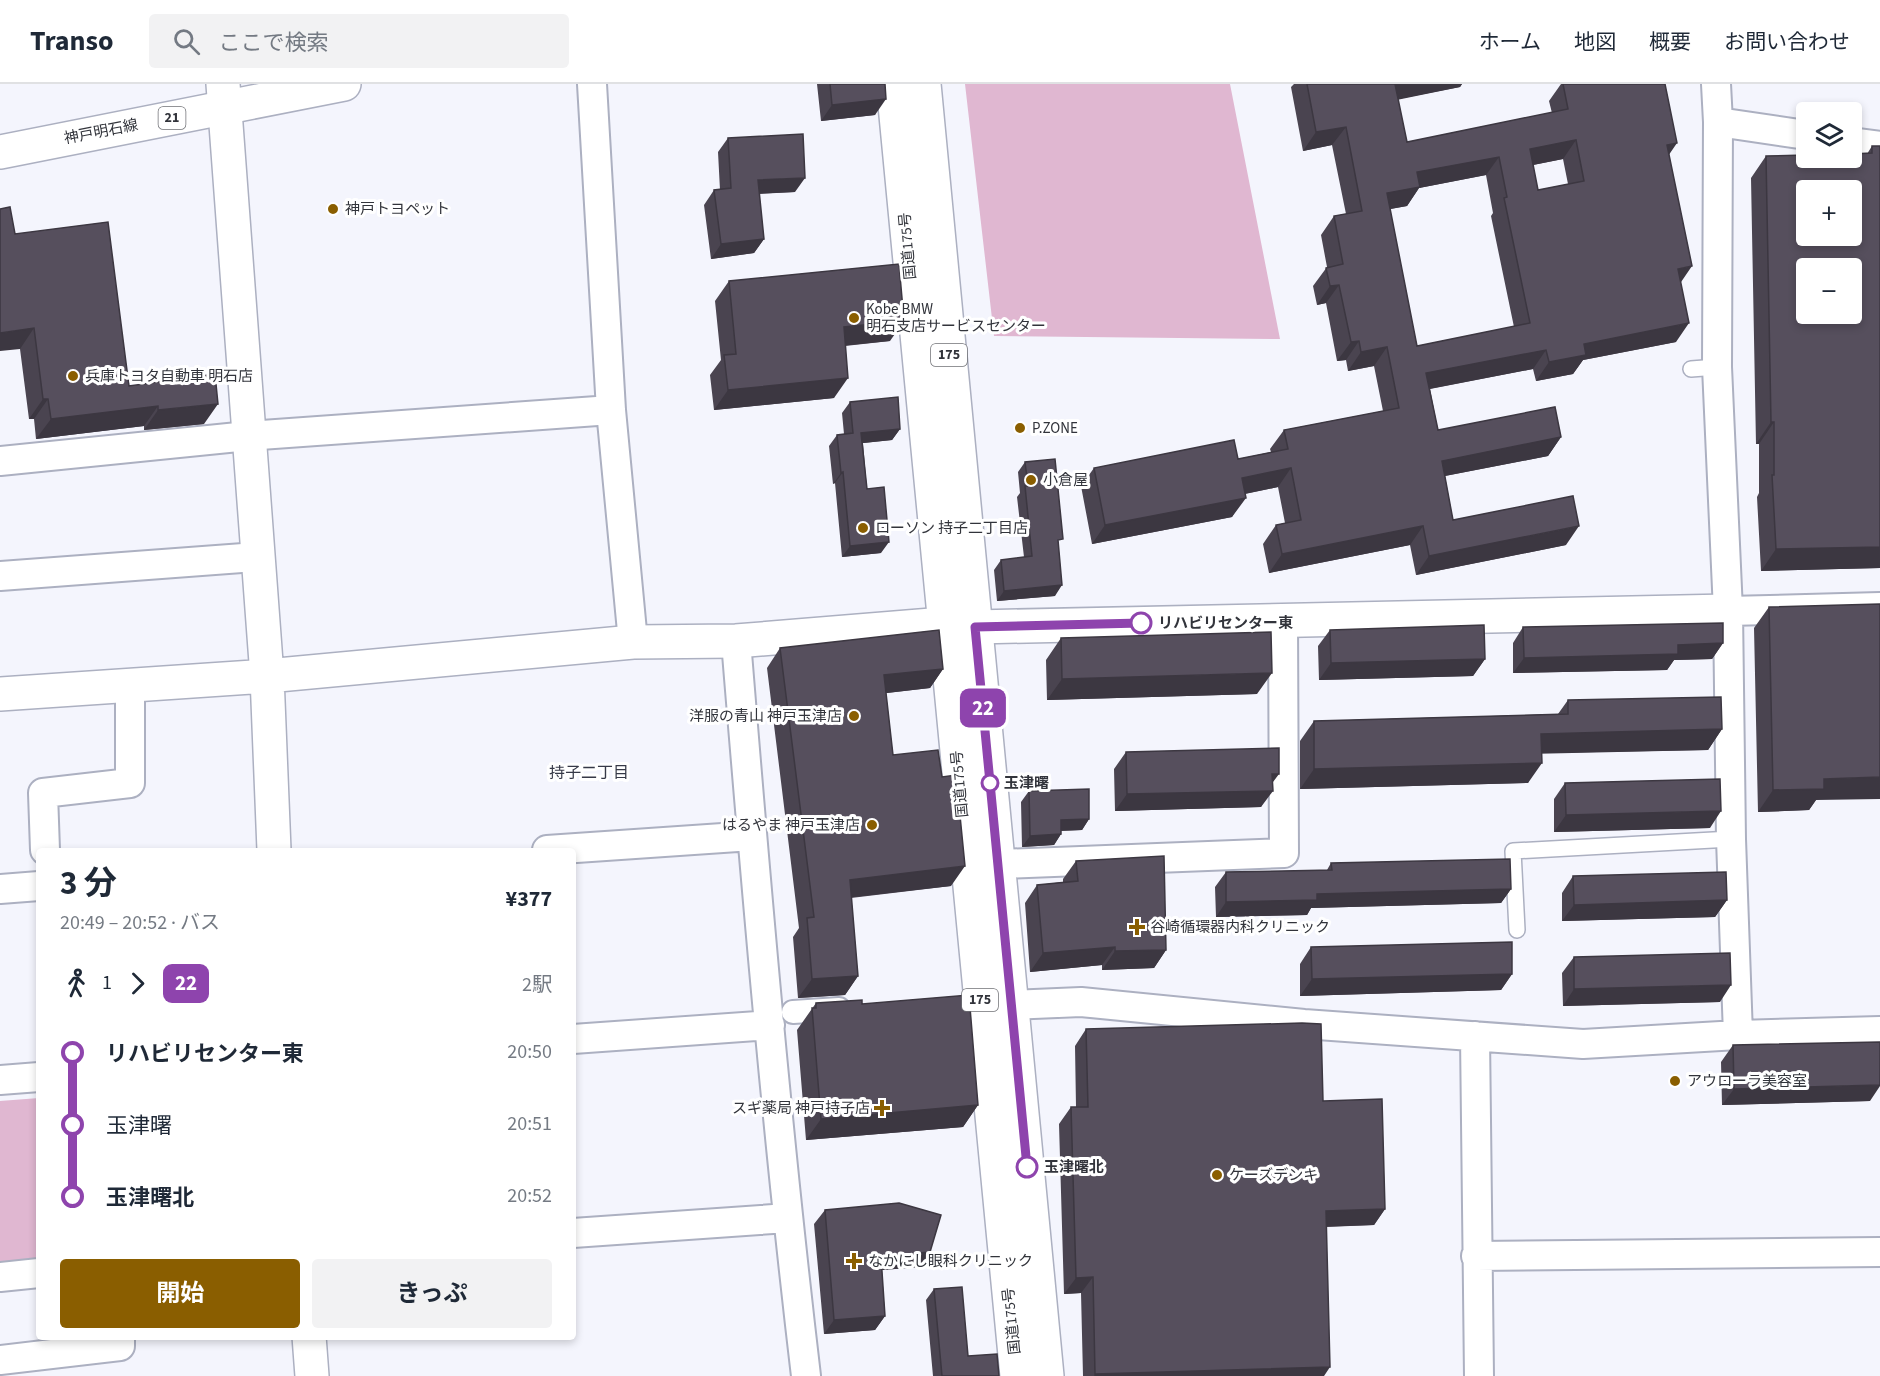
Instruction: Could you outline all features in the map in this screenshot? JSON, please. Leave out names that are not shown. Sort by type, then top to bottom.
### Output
[{"type":"main road","name":"神戸明石線","points":[[0,152],[224,96],[344,84]]},
{"type":"main road","name":"国道175号","points":[[893,84],[960,625],[983,865],[979,1004],[1017,1376]]},
{"type":"main road","name":"国道175号","points":[[924,84],[960,625]]},
{"type":"main road","points":[[224,96],[267,676],[273,848]]},
{"type":"main road","points":[[0,694],[267,676],[633,642],[736,641],[960,625],[1728,611]]},
{"type":"main road","name":"国道175号","points":[[979,1004],[1047,1376]]},
{"type":"main road","points":[[309,1340],[312,1376]]},
{"type":"street","points":[[592,84],[611,410],[633,642]]},
{"type":"street","points":[[1716,84],[1718,122],[1704,368],[1728,611],[1731,839],[1738,1035]]},
{"type":"street","points":[[1718,122],[1796,134]]},
{"type":"street","points":[[1862,144],[1880,146]]},
{"type":"street","points":[[0,461],[248,436],[611,410]]},
{"type":"street","points":[[0,576],[257,557]]},
{"type":"street","points":[[1728,611],[1880,606]]},
{"type":"street","points":[[983,865],[1284,853],[1283,620]]},
{"type":"street","points":[[736,641],[752,836],[782,1019],[788,1218],[806,1376]]},
{"type":"street","points":[[45,848],[43,793],[130,783],[130,685]]},
{"type":"street","points":[[576,848],[752,836]]},
{"type":"street","points":[[0,889],[36,886]]},
{"type":"street","points":[[979,1004],[1081,1002],[1304,1024],[1583,1044],[1738,1035],[1880,1031]]},
{"type":"street","points":[[576,1039],[782,1019],[863,1008]]},
{"type":"street","points":[[1475,1036],[1479,1376]]},
{"type":"street","points":[[0,1080],[36,1077]]},
{"type":"street","points":[[576,1233],[788,1218]]},
{"type":"street","points":[[1476,1256],[1880,1252]]},
{"type":"street","points":[[0,1276],[36,1274]]},
{"type":"street","points":[[0,1360],[120,1346],[120,1340]]},
{"type":"lane","points":[[1516,930],[1513,851],[1731,839]]},
{"type":"shaded area","points":[[965,84],[1230,84],[1280,339],[994,336]]},
{"type":"shaded area","points":[[36,1098],[36,1261],[0,1263],[0,1101]]},
{"type":"building","points":[[830,84],[885,84],[886,99],[832,105]]},
{"type":"building","points":[[1307,84],[1395,84],[1407,142],[1568,109],[1563,84],[1665,84],[1677,143],[1667,145],[1692,266],[1678,269],[1689,323],[1584,344],[1586,355],[1549,362],[1546,350],[1426,373],[1438,430],[1555,407],[1561,437],[1442,461],[1453,520],[1573,496],[1579,526],[1429,556],[1423,526],[1282,554],[1276,525],[1301,520],[1291,468],[1242,478],[1246,498],[1105,525],[1094,468],[1234,440],[1238,459],[1288,449],[1284,430],[1399,408],[1387,347],[1361,352],[1359,341],[1351,342],[1339,285],[1330,286],[1326,268],[1343,264],[1334,216],[1362,211],[1346,127],[1316,132]],"holes":[[[1576,140],[1584,181],[1538,190],[1530,149]],[[1499,157],[1507,197],[1504,198],[1530,323],[1417,346],[1387,193],[1420,187],[1417,172]]]},
{"type":"building","points":[[803,134],[805,178],[758,180],[764,239],[721,244],[714,190],[731,188],[728,138]]},
{"type":"building","points":[[1872,146],[1880,146],[1880,547],[1776,549],[1772,475],[1774,475],[1774,422],[1771,422],[1766,156],[1796,155],[1796,168],[1862,168],[1862,153],[1872,153]]},
{"type":"building","points":[[10,207],[15,234],[108,222],[129,386],[215,374],[218,404],[158,410],[158,406],[51,419],[48,399],[43,399],[34,328],[0,333],[0,209]]},
{"type":"building","points":[[899,264],[904,321],[844,327],[848,378],[728,390],[724,355],[736,354],[729,281]]},
{"type":"building","points":[[898,397],[900,429],[861,433],[867,489],[884,487],[889,542],[850,546],[837,435],[853,433],[850,402]]},
{"type":"building","points":[[1055,459],[1063,539],[1058,540],[1062,585],[1004,591],[1001,560],[1032,556],[1025,462]]},
{"type":"building","points":[[1880,604],[1880,777],[1824,779],[1824,789],[1773,790],[1769,607]]},
{"type":"building","points":[[1723,623],[1723,643],[1678,645],[1678,654],[1524,658],[1523,627]]},
{"type":"building","points":[[1484,625],[1485,659],[1331,663],[1330,630]]},
{"type":"building","points":[[939,630],[943,669],[884,675],[893,755],[938,750],[942,777],[956,775],[965,866],[850,880],[858,976],[812,979],[807,918],[814,917],[780,648]]},
{"type":"building","points":[[1271,632],[1272,673],[1062,679],[1061,638]]},
{"type":"building","points":[[1721,697],[1722,729],[1541,734],[1542,763],[1314,769],[1314,721],[1568,714],[1568,700]]},
{"type":"building","points":[[1279,748],[1279,774],[1272,774],[1273,791],[1127,794],[1126,752]]},
{"type":"building","points":[[1720,779],[1721,811],[1566,815],[1565,783]]},
{"type":"building","points":[[1089,789],[1089,819],[1061,820],[1061,834],[1030,836],[1029,791]]},
{"type":"building","points":[[1164,856],[1166,950],[1115,951],[1115,947],[1043,953],[1037,885],[1078,881],[1076,861]]},
{"type":"building","points":[[1510,859],[1511,889],[1317,894],[1317,900],[1226,902],[1226,872],[1332,870],[1331,863]]},
{"type":"building","points":[[1726,872],[1727,900],[1574,905],[1573,876]]},
{"type":"building","points":[[1512,942],[1512,974],[1312,979],[1311,947]]},
{"type":"building","points":[[1730,953],[1731,985],[1574,989],[1574,957]]},
{"type":"building","points":[[969,995],[978,1105],[821,1119],[812,1008],[816,1008],[816,1003],[862,1000],[862,1004]]},
{"type":"building","name":"ケーズデンキ","points":[[1321,1024],[1323,1101],[1382,1099],[1385,1209],[1326,1211],[1330,1367],[1095,1374],[1093,1277],[1076,1278],[1071,1107],[1088,1107],[1086,1029]]},
{"type":"building","points":[[1880,1042],[1880,1085],[1734,1089],[1733,1045]]},
{"type":"building","points":[[899,1203],[941,1215],[930,1252],[881,1257],[885,1316],[834,1320],[825,1210]]},
{"type":"building","points":[[962,1287],[968,1356],[997,1354],[999,1376],[942,1376],[934,1289]]},
{"type":"bus line","name":"22","points":[[1027,1167],[975,627],[1141,623]]},
{"type":"place","name":"神戸トヨペット","points":[[333,209]]},
{"type":"place","name":"Kobe BMW 明石支店サービスセンター","points":[[854,318]]},
{"type":"place","name":"兵庫トヨタ自動車 明石店","points":[[73,376]]},
{"type":"place","name":"P.ZONE","points":[[1020,428]]},
{"type":"place","name":"小倉屋","points":[[1031,480]]},
{"type":"place","name":"ローソン 持子二丁目店","points":[[863,528]]},
{"type":"place","name":"リハビリセンター東","points":[[1141,623]]},
{"type":"place","name":"洋服の青山 神戸玉津店","points":[[854,716]]},
{"type":"place","name":"玉津曙","points":[[990,783]]},
{"type":"place","name":"はるやま 神戸玉津店","points":[[872,825]]},
{"type":"place","name":"谷崎循環器内科クリニック","points":[[1137,927]]},
{"type":"place","name":"アウローラ美容室","points":[[1675,1081]]},
{"type":"place","name":"スギ薬局 神戸持子店","points":[[882,1108]]},
{"type":"place","name":"玉津曙北","points":[[1027,1167]]},
{"type":"place","name":"ケーズデンキ","points":[[1217,1175]]},
{"type":"place","name":"なかにし眼科クリニック","points":[[854,1261]]},
{"type":"district","name":"持子二丁目","points":[[589,773]]}]
